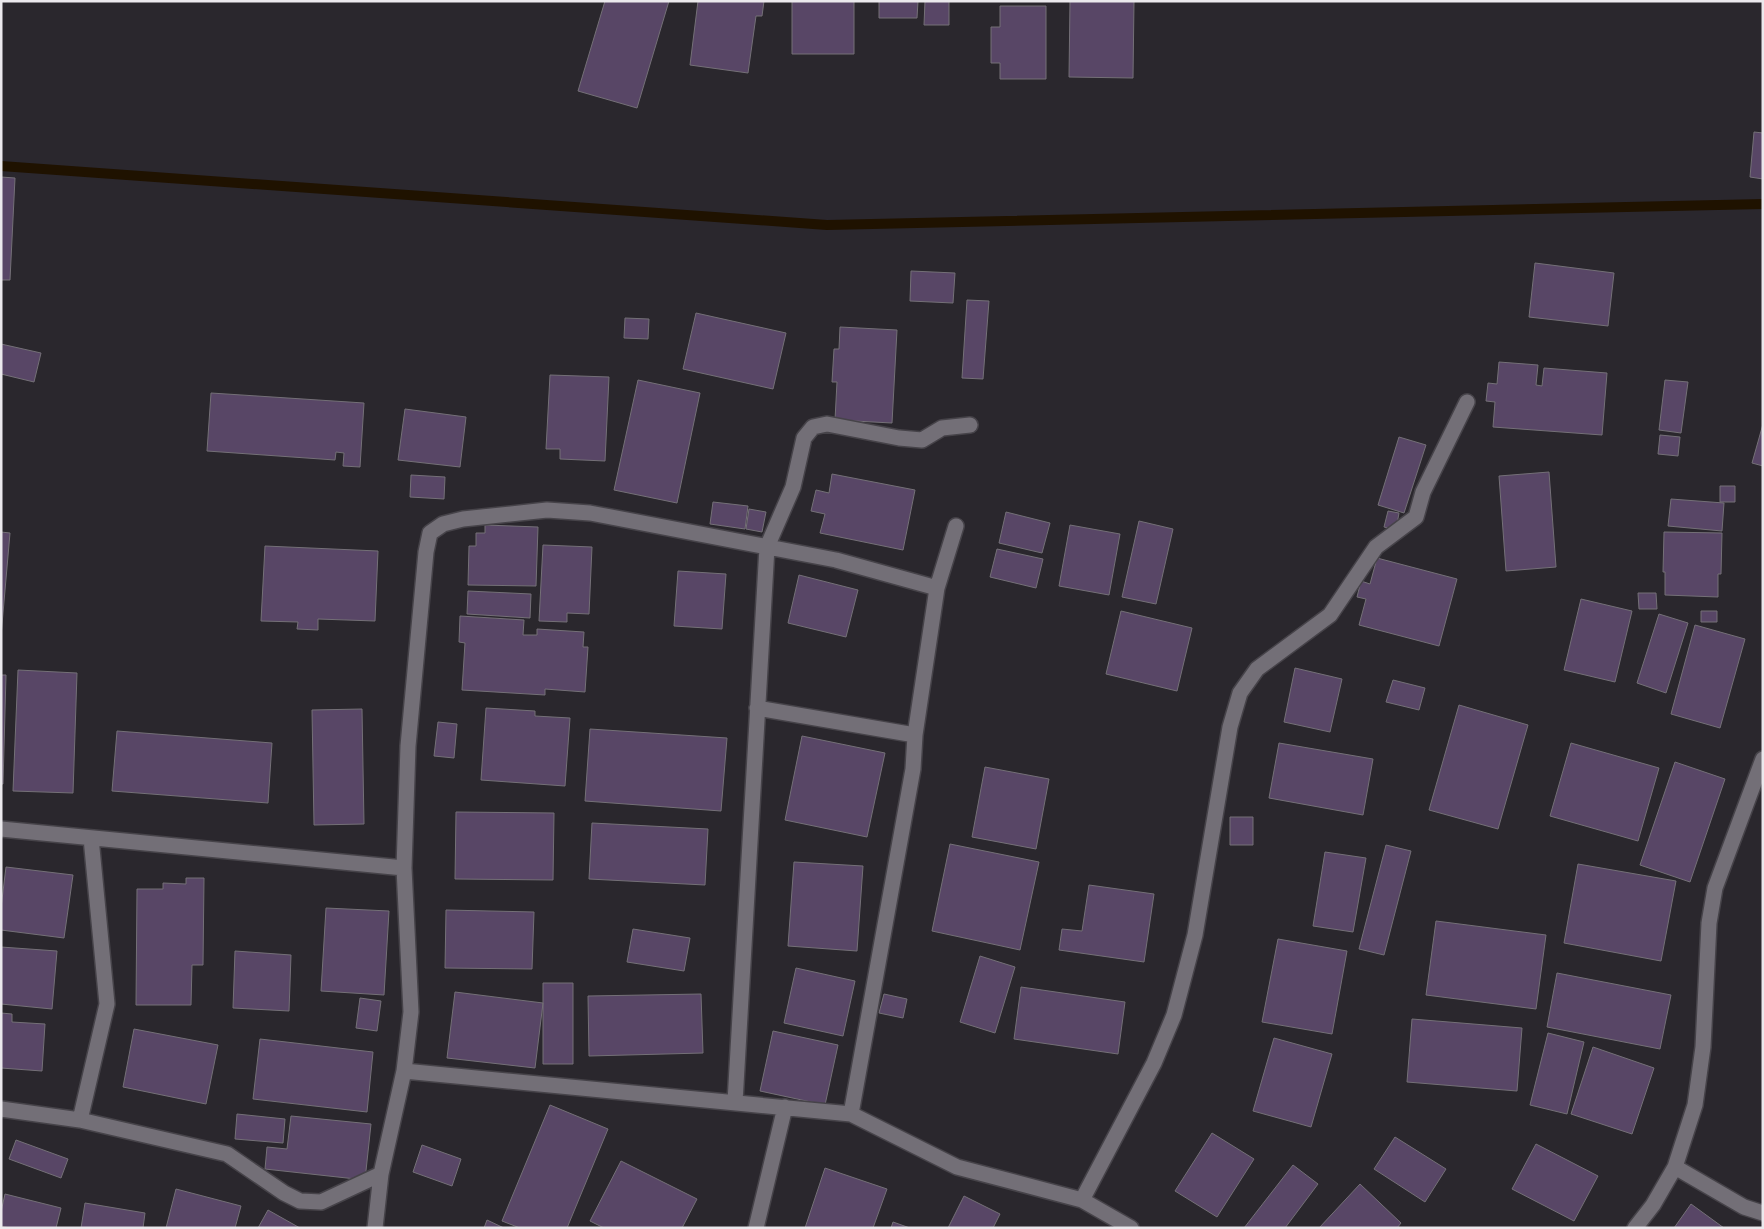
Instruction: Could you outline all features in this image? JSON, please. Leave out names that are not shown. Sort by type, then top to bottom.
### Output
[{"type":"street","points":[[1082,1200],[1154,1063],[1174,1014],[1195,935],[1230,727],[1240,693],[1257,669],[1330,615],[1376,547],[1416,517],[1423,492],[1466,402]]},
{"type":"street","points":[[735,1102],[767,547],[793,487],[804,438],[814,427],[827,424],[898,438],[922,440],[942,428],[970,425]]},
{"type":"street","points":[[375,1228],[381,1174],[404,1071],[411,1012],[404,868],[408,746],[426,552],[430,533],[443,524],[463,519],[547,510],[590,514],[836,560],[937,588]]},
{"type":"street","points":[[851,1114],[911,778],[915,735],[937,588],[956,526]]},
{"type":"street","points":[[758,708],[915,735]]},
{"type":"street","points":[[1634,1228],[1653,1205],[1675,1167],[1695,1105],[1703,1048],[1709,923],[1715,888],[1763,760]]},
{"type":"street","points":[[1,829],[404,868]]},
{"type":"street","points":[[80,1120],[107,1004],[91,838]]},
{"type":"street","points":[[404,1071],[851,1114],[957,1167],[1082,1200],[1131,1228]]},
{"type":"street","points":[[756,1228],[785,1107]]},
{"type":"street","points":[[1,1108],[80,1120],[227,1154],[300,1201],[321,1202],[381,1174]]},
{"type":"street","points":[[1675,1167],[1744,1207],[1763,1214]]},
{"type":"building","points":[[605,1],[669,1],[637,108],[578,91]]},
{"type":"building","points":[[698,1],[764,1],[762,16],[756,16],[748,73],[690,65]]},
{"type":"building","points":[[792,1],[854,1],[854,54],[792,54]]},
{"type":"building","points":[[879,1],[918,1],[917,18],[879,18]]},
{"type":"building","points":[[925,1],[949,1],[949,25],[924,25]]},
{"type":"building","points":[[1070,1],[1134,1],[1133,78],[1069,77]]},
{"type":"building","points":[[1000,6],[1046,6],[1046,79],[1000,79],[1000,63],[991,63],[991,27],[1000,27]]},
{"type":"building","points":[[1754,132],[1763,133],[1763,179],[1750,177]]},
{"type":"building","points":[[1,177],[15,178],[10,280],[1,280]]},
{"type":"building","points":[[1535,263],[1614,273],[1608,326],[1529,317]]},
{"type":"building","points":[[911,271],[955,273],[953,303],[910,301]]},
{"type":"building","points":[[967,300],[989,301],[983,379],[962,378]]},
{"type":"building","points":[[696,313],[786,333],[773,389],[683,369]]},
{"type":"building","points":[[625,318],[649,319],[648,339],[624,338]]},
{"type":"building","points":[[840,327],[897,330],[892,423],[835,420],[837,382],[832,382],[834,349],[839,349]]},
{"type":"building","points":[[1,344],[41,353],[34,382],[1,374]]},
{"type":"building","points":[[1499,362],[1538,365],[1536,385],[1542,386],[1544,368],[1607,373],[1602,435],[1493,427],[1495,402],[1486,401],[1488,383],[1497,384]]},
{"type":"building","points":[[550,375],[609,377],[605,461],[560,459],[560,449],[546,449]]},
{"type":"building","points":[[638,380],[700,393],[677,503],[614,490]]},
{"type":"building","points":[[1665,380],[1688,382],[1681,433],[1659,430]]},
{"type":"building","points":[[211,393],[364,403],[360,467],[343,466],[344,453],[336,452],[335,460],[207,451]]},
{"type":"building","points":[[405,409],[466,417],[460,467],[398,460]]},
{"type":"building","points":[[1763,424],[1763,466],[1752,463]]},
{"type":"building","points":[[1660,435],[1680,437],[1678,456],[1658,454]]},
{"type":"building","points":[[1399,437],[1426,445],[1404,513],[1378,505]]},
{"type":"building","points":[[1549,472],[1556,567],[1506,571],[1499,476]]},
{"type":"building","points":[[832,474],[915,490],[903,550],[820,533],[825,514],[811,511],[816,490],[829,493]]},
{"type":"building","points":[[411,475],[445,477],[444,499],[410,497]]},
{"type":"building","points":[[1720,486],[1735,486],[1735,502],[1720,502]]},
{"type":"building","points":[[1671,499],[1724,503],[1722,531],[1668,526]]},
{"type":"building","points":[[713,502],[748,506],[745,529],[710,524]]},
{"type":"building","points":[[749,509],[766,512],[762,532],[746,529]]},
{"type":"building","points":[[1388,511],[1399,513],[1396,530],[1384,527]]},
{"type":"building","points":[[1006,512],[1050,523],[1042,553],[999,543]]},
{"type":"building","points":[[1139,521],[1173,529],[1156,604],[1122,597]]},
{"type":"building","points":[[485,525],[538,527],[536,586],[468,585],[469,546],[476,546],[476,533],[485,533]]},
{"type":"building","points":[[1070,525],[1120,534],[1109,595],[1059,586]]},
{"type":"building","points":[[1,532],[10,533],[1,636]]},
{"type":"building","points":[[1664,532],[1722,533],[1721,574],[1718,574],[1718,597],[1665,595],[1665,572],[1663,572]]},
{"type":"building","points":[[543,545],[592,547],[589,614],[567,613],[567,622],[539,621]]},
{"type":"building","points":[[265,546],[378,551],[375,621],[318,619],[318,630],[297,629],[298,622],[261,621]]},
{"type":"building","points":[[997,549],[1043,559],[1036,588],[990,577]]},
{"type":"building","points":[[1377,558],[1457,579],[1439,646],[1359,625],[1366,599],[1357,597],[1361,581],[1370,584]]},
{"type":"building","points":[[678,571],[726,574],[722,629],[674,626]]},
{"type":"building","points":[[799,575],[858,590],[846,637],[788,623]]},
{"type":"building","points":[[468,591],[531,594],[530,618],[467,614]]},
{"type":"building","points":[[1638,593],[1656,593],[1657,609],[1639,609]]},
{"type":"building","points":[[1581,599],[1632,611],[1615,682],[1564,670]]},
{"type":"building","points":[[1121,611],[1192,628],[1177,691],[1106,674]]},
{"type":"building","points":[[1701,611],[1717,611],[1717,622],[1701,622]]},
{"type":"building","points":[[1659,614],[1688,623],[1666,693],[1637,683]]},
{"type":"building","points":[[460,616],[524,620],[523,635],[537,635],[537,629],[584,632],[583,647],[588,647],[585,692],[545,689],[545,695],[462,690],[465,643],[459,642]]},
{"type":"building","points":[[1695,625],[1745,639],[1720,728],[1671,714]]},
{"type":"building","points":[[1295,668],[1342,679],[1330,732],[1284,722]]},
{"type":"building","points":[[18,670],[77,673],[73,793],[13,791]]},
{"type":"building","points":[[1,675],[6,675],[3,784],[1,784]]},
{"type":"building","points":[[1393,680],[1425,688],[1419,710],[1386,702]]},
{"type":"building","points":[[1459,705],[1528,725],[1498,829],[1429,810]]},
{"type":"building","points":[[486,708],[535,711],[535,716],[570,718],[565,786],[481,780]]},
{"type":"building","points":[[362,709],[364,824],[314,825],[312,710]]},
{"type":"building","points":[[438,722],[457,724],[454,758],[434,756]]},
{"type":"building","points":[[590,729],[727,738],[721,811],[585,801]]},
{"type":"building","points":[[117,731],[272,743],[268,803],[112,791]]},
{"type":"building","points":[[802,736],[885,753],[867,837],[785,820]]},
{"type":"building","points":[[1279,743],[1373,759],[1363,815],[1269,798]]},
{"type":"building","points":[[1571,743],[1659,768],[1638,841],[1550,816]]},
{"type":"building","points":[[1675,762],[1725,779],[1690,882],[1640,865]]},
{"type":"building","points":[[985,767],[1049,779],[1036,849],[972,837]]},
{"type":"building","points":[[456,812],[554,813],[553,880],[455,879]]},
{"type":"building","points":[[1230,817],[1253,817],[1253,845],[1230,845]]},
{"type":"building","points":[[592,823],[708,829],[705,885],[589,879]]},
{"type":"building","points":[[950,844],[1039,862],[1020,950],[932,931]]},
{"type":"building","points":[[1386,845],[1411,851],[1384,955],[1359,949]]},
{"type":"building","points":[[1325,852],[1366,858],[1353,932],[1313,926]]},
{"type":"building","points":[[794,862],[863,866],[857,951],[788,946]]},
{"type":"building","points":[[1578,864],[1676,881],[1661,961],[1564,943]]},
{"type":"building","points":[[6,867],[73,875],[64,938],[1,930],[1,908]]},
{"type":"building","points":[[186,878],[204,878],[203,965],[192,965],[191,1005],[136,1005],[137,889],[163,889],[163,883],[186,884]]},
{"type":"building","points":[[1089,885],[1154,894],[1144,962],[1059,950],[1062,929],[1082,931]]},
{"type":"building","points":[[326,908],[389,911],[384,995],[321,991]]},
{"type":"building","points":[[446,910],[534,912],[532,969],[445,968]]},
{"type":"building","points":[[1436,921],[1546,935],[1536,1009],[1426,995]]},
{"type":"building","points":[[633,929],[690,938],[684,971],[627,962]]},
{"type":"building","points":[[1278,939],[1347,951],[1332,1034],[1262,1022]]},
{"type":"building","points":[[1,947],[57,951],[52,1009],[1,1004]]},
{"type":"building","points":[[235,951],[291,955],[289,1011],[233,1008]]},
{"type":"building","points":[[980,956],[1015,967],[995,1033],[960,1022]]},
{"type":"building","points":[[796,968],[855,981],[843,1036],[784,1023]]},
{"type":"building","points":[[1557,973],[1671,995],[1660,1049],[1547,1027]]},
{"type":"building","points":[[543,983],[573,983],[573,1064],[543,1064]]},
{"type":"building","points":[[1021,987],[1125,1002],[1118,1054],[1014,1039]]},
{"type":"building","points":[[455,992],[543,1003],[535,1068],[447,1058]]},
{"type":"building","points":[[701,994],[703,1053],[589,1056],[588,996]]},
{"type":"building","points":[[884,994],[907,999],[903,1018],[879,1013]]},
{"type":"building","points":[[360,998],[381,1001],[377,1031],[356,1028]]},
{"type":"building","points":[[1,1013],[12,1014],[12,1022],[45,1024],[42,1071],[1,1068]]},
{"type":"building","points":[[1412,1019],[1522,1028],[1517,1091],[1407,1082]]},
{"type":"building","points":[[134,1029],[218,1045],[206,1104],[123,1087]]},
{"type":"building","points":[[773,1031],[838,1045],[825,1105],[760,1091]]},
{"type":"building","points":[[1548,1033],[1584,1042],[1567,1114],[1530,1105]]},
{"type":"building","points":[[1274,1038],[1332,1054],[1311,1127],[1253,1111]]},
{"type":"building","points":[[260,1039],[373,1052],[367,1112],[253,1099]]},
{"type":"building","points":[[1593,1047],[1654,1068],[1632,1134],[1571,1114]]},
{"type":"building","points":[[550,1105],[608,1129],[567,1228],[520,1228],[502,1221]]},
{"type":"building","points":[[237,1114],[285,1119],[283,1143],[235,1139]]},
{"type":"building","points":[[291,1116],[371,1124],[365,1180],[265,1169],[267,1147],[287,1149]]},
{"type":"building","points":[[1212,1133],[1254,1159],[1217,1217],[1175,1191]]},
{"type":"building","points":[[1395,1137],[1446,1169],[1425,1202],[1374,1169]]},
{"type":"building","points":[[16,1140],[68,1159],[61,1178],[9,1159]]},
{"type":"building","points":[[1536,1144],[1598,1176],[1574,1221],[1512,1189]]},
{"type":"building","points":[[422,1145],[461,1159],[452,1186],[413,1172]]},
{"type":"building","points":[[621,1161],[697,1199],[682,1228],[604,1228],[590,1221]]},
{"type":"building","points":[[1293,1165],[1318,1184],[1285,1228],[1244,1228]]},
{"type":"building","points":[[825,1168],[887,1189],[873,1228],[805,1228]]},
{"type":"building","points":[[1360,1184],[1401,1223],[1397,1228],[1319,1228]]},
{"type":"building","points":[[176,1189],[241,1206],[235,1228],[166,1228]]},
{"type":"building","points":[[5,1194],[61,1208],[56,1228],[10,1228],[1,1226],[1,1212]]},
{"type":"building","points":[[964,1196],[1000,1214],[993,1228],[948,1228]]},
{"type":"building","points":[[85,1203],[145,1213],[143,1228],[81,1228]]},
{"type":"building","points":[[1691,1204],[1724,1228],[1674,1228]]},
{"type":"building","points":[[268,1210],[300,1228],[258,1228]]},
{"type":"building","points":[[487,1220],[504,1228],[484,1228]]},
{"type":"building","points":[[893,1222],[910,1228],[891,1228]]},
{"type":"waterway","points":[[1,166],[827,225],[1763,204]]}]
